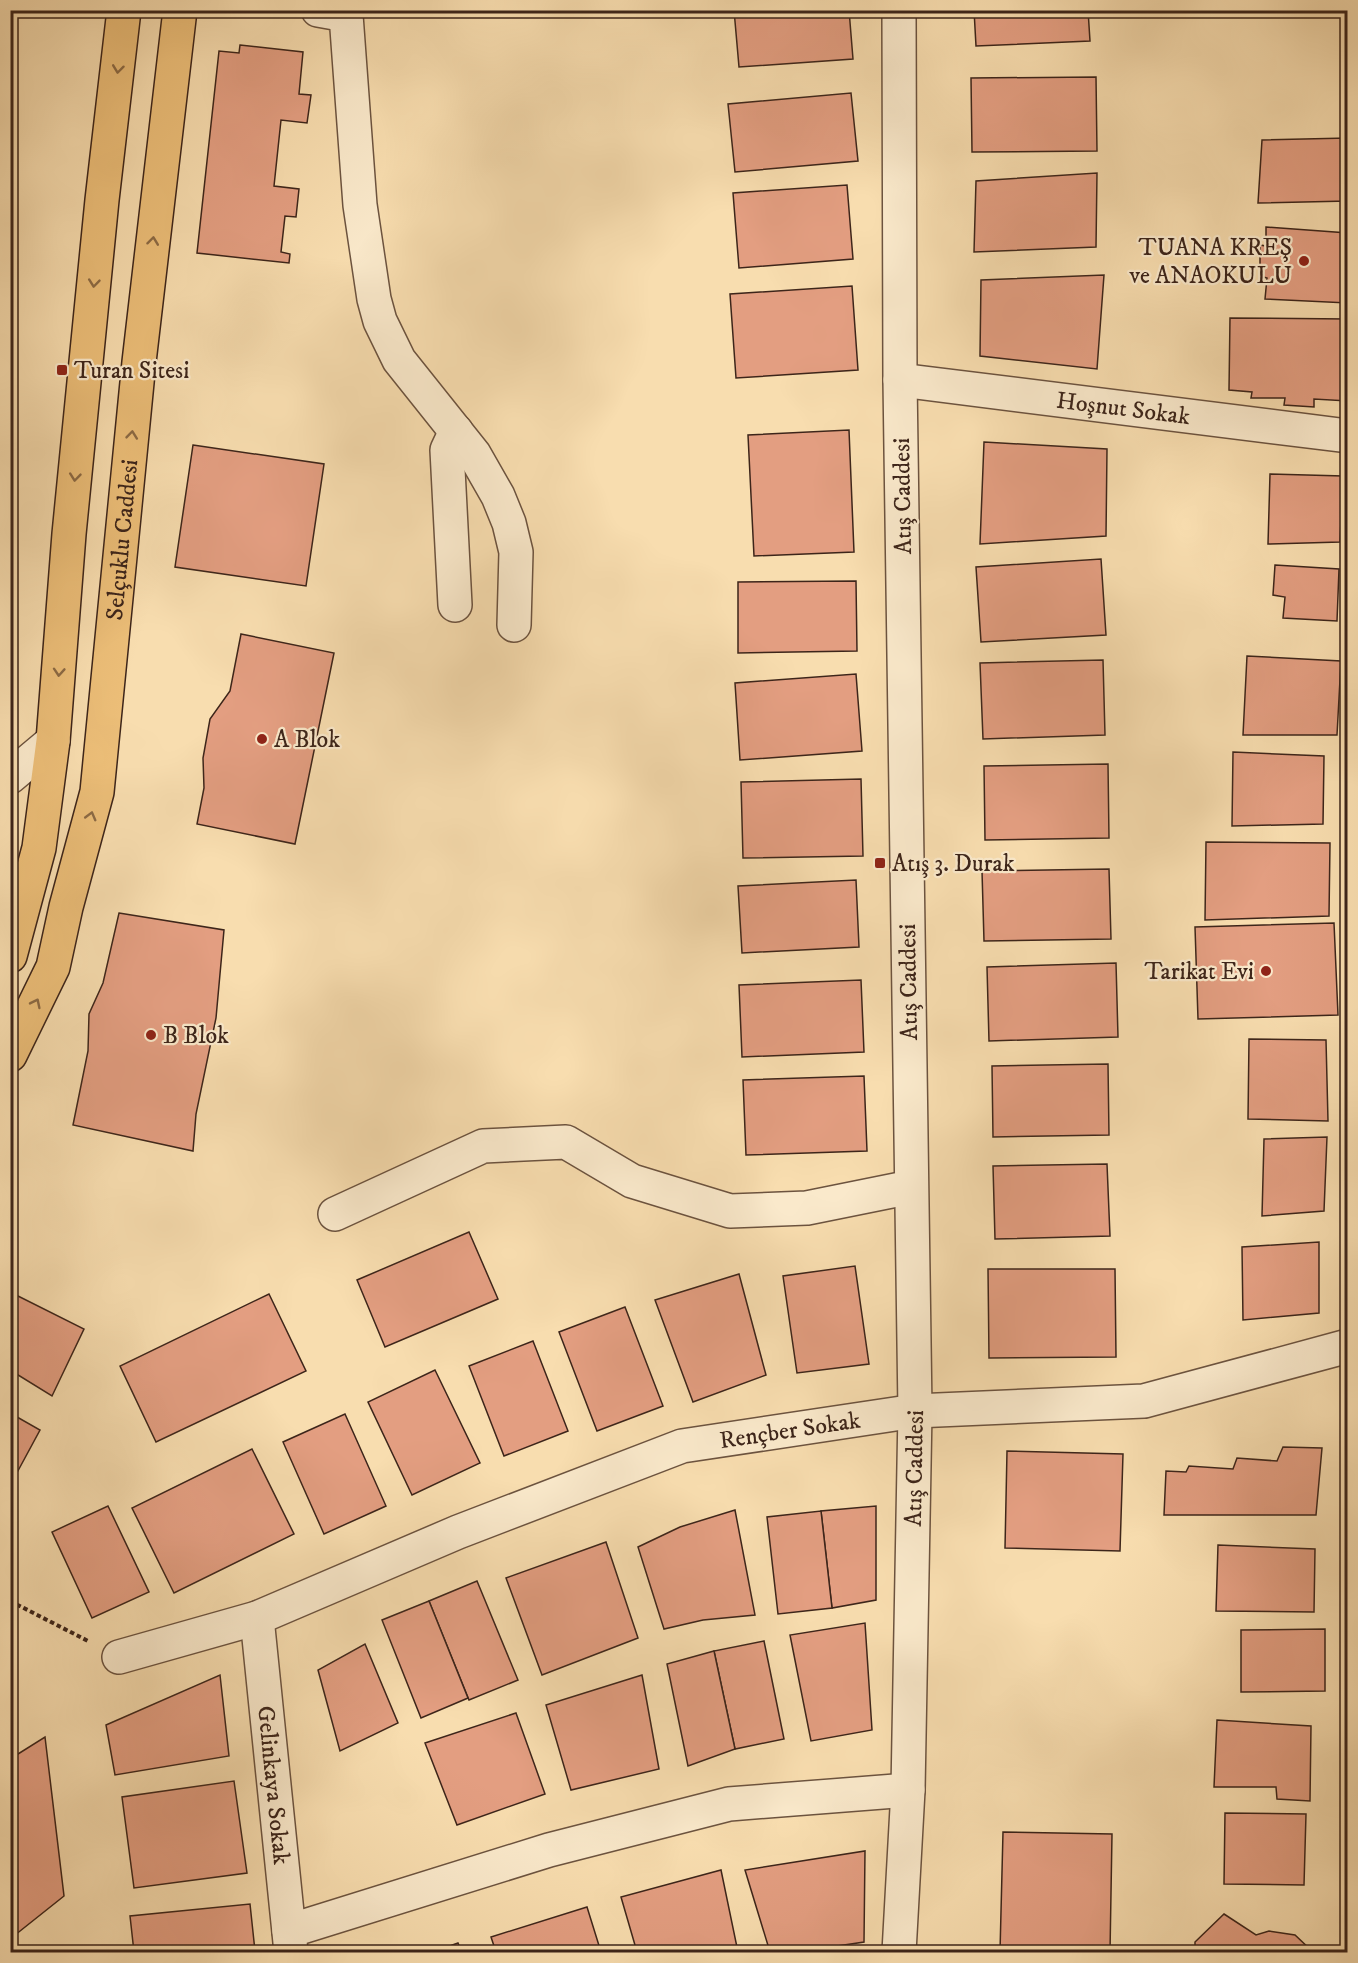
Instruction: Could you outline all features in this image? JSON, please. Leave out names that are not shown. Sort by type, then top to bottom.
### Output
[{"type":"main road","points":[[10,956],[39,848],[53,741],[69,534],[102,200],[124,10]]},
{"type":"main road","name":"Selçuklu Caddesi","points":[[10,1055],[53,967],[66,907],[97,792],[139,362],[180,10]]},
{"type":"street","points":[[318,10],[346,15],[360,205],[374,299],[380,321],[399,360],[474,454],[498,496],[509,524],[516,552],[514,625]]},
{"type":"street","name":"Atış Caddesi","points":[[899,10],[900,380],[915,1411],[908,1790],[899,1953]]},
{"type":"street","name":"Hoşnut Sokak","points":[[900,380],[1347,436]]},
{"type":"street","points":[[455,605],[447,450],[456,431]]},
{"type":"street","points":[[10,777],[53,741]]},
{"type":"street","points":[[335,1214],[483,1146],[507,1144],[566,1142],[632,1181],[730,1211],[807,1208],[910,1187]]},
{"type":"street","name":"Rençber Sokak","points":[[119,1657],[258,1618],[458,1532],[682,1446],[915,1411],[1144,1401],[1347,1346]]},
{"type":"street","name":"Gelinkaya Sokak","points":[[258,1618],[290,1942]]},
{"type":"street","points":[[290,1942],[549,1850],[729,1804],[908,1790]]},
{"type":"path","points":[[10,1601],[119,1657]]},
{"type":"building","points":[[734,10],[849,10],[853,59],[739,67]]},
{"type":"building","points":[[974,10],[1088,10],[1090,41],[976,46]]},
{"type":"building","points":[[240,45],[303,52],[299,94],[311,95],[307,123],[281,120],[274,186],[299,189],[296,217],[285,216],[281,252],[290,254],[289,263],[197,253],[219,51],[239,53]]},
{"type":"building","points":[[1096,77],[1097,151],[972,152],[971,78]]},
{"type":"building","points":[[851,93],[858,161],[735,172],[728,104]]},
{"type":"building","points":[[1348,138],[1348,201],[1258,203],[1262,140]]},
{"type":"building","points":[[1097,173],[1096,247],[974,252],[976,181]]},
{"type":"building","points":[[847,185],[853,259],[739,268],[733,193]]},
{"type":"building","name":"TUANA KREŞ ve ANAOKULU","points":[[1266,227],[1348,233],[1348,303],[1265,299],[1267,278],[1260,276],[1260,245],[1266,246]]},
{"type":"building","points":[[1104,275],[1097,369],[980,356],[981,280]]},
{"type":"building","points":[[852,286],[858,370],[736,378],[730,294]]},
{"type":"building","points":[[1230,318],[1348,319],[1348,401],[1314,399],[1314,407],[1284,405],[1285,398],[1251,398],[1252,392],[1229,390]]},
{"type":"building","points":[[849,430],[854,552],[754,556],[748,435]]},
{"type":"building","points":[[984,442],[1107,449],[1106,536],[980,544]]},
{"type":"building","points":[[193,445],[324,464],[306,586],[175,567]]},
{"type":"building","points":[[1270,474],[1343,476],[1340,542],[1268,544]]},
{"type":"building","points":[[1101,559],[1106,635],[981,642],[976,567]]},
{"type":"building","points":[[1275,565],[1339,569],[1337,621],[1283,618],[1285,597],[1273,595]]},
{"type":"building","points":[[856,581],[857,651],[738,653],[738,582]]},
{"type":"building","name":"A Blok","points":[[241,634],[334,653],[295,844],[197,824],[204,788],[203,758],[210,719],[230,691]]},
{"type":"building","points":[[1247,656],[1341,661],[1337,735],[1243,735]]},
{"type":"building","points":[[1103,660],[1105,735],[983,739],[980,663]]},
{"type":"building","points":[[856,674],[862,751],[740,760],[735,683]]},
{"type":"building","points":[[1233,752],[1324,756],[1323,824],[1232,826]]},
{"type":"building","points":[[1108,764],[1109,838],[985,840],[984,766]]},
{"type":"building","points":[[861,779],[863,856],[743,858],[741,782]]},
{"type":"building","points":[[1206,842],[1330,843],[1329,916],[1205,920]]},
{"type":"building","points":[[1109,869],[1111,939],[984,941],[982,871]]},
{"type":"building","points":[[856,880],[859,947],[742,953],[738,886]]},
{"type":"building","name":"B Blok","points":[[119,913],[224,930],[216,1018],[196,1114],[193,1151],[73,1125],[88,1051],[89,1014],[103,983]]},
{"type":"building","name":"Tarikat Evi","points":[[1334,923],[1338,1015],[1198,1019],[1195,927]]},
{"type":"building","points":[[1116,963],[1118,1037],[989,1041],[987,967]]},
{"type":"building","points":[[861,980],[864,1052],[742,1057],[739,985]]},
{"type":"building","points":[[1249,1039],[1326,1040],[1328,1121],[1248,1119]]},
{"type":"building","points":[[1108,1064],[1109,1135],[993,1137],[992,1066]]},
{"type":"building","points":[[864,1076],[867,1151],[746,1155],[743,1080]]},
{"type":"building","points":[[1327,1137],[1324,1211],[1262,1216],[1264,1139]]},
{"type":"building","points":[[1107,1164],[1110,1236],[995,1239],[993,1166]]},
{"type":"building","points":[[469,1232],[498,1299],[385,1347],[357,1280]]},
{"type":"building","points":[[1319,1242],[1319,1313],[1243,1320],[1242,1247]]},
{"type":"building","points":[[855,1266],[869,1364],[797,1373],[783,1276]]},
{"type":"building","points":[[988,1269],[1115,1269],[1116,1357],[989,1358]]},
{"type":"building","points":[[739,1274],[766,1375],[693,1402],[655,1300]]},
{"type":"building","points":[[10,1292],[84,1329],[52,1396],[10,1370]]},
{"type":"building","points":[[269,1294],[306,1371],[156,1442],[120,1366]]},
{"type":"building","points":[[625,1307],[663,1406],[597,1431],[559,1332]]},
{"type":"building","points":[[533,1341],[568,1431],[504,1456],[469,1366]]},
{"type":"building","points":[[435,1370],[480,1463],[412,1495],[368,1402]]},
{"type":"building","points":[[10,1413],[40,1430],[13,1480],[10,1478]]},
{"type":"building","points":[[345,1414],[386,1506],[324,1534],[283,1442]]},
{"type":"building","points":[[1283,1447],[1322,1448],[1316,1515],[1164,1515],[1166,1471],[1186,1472],[1189,1466],[1233,1469],[1237,1458],[1277,1461]]},
{"type":"building","points":[[252,1449],[294,1534],[174,1593],[132,1508]]},
{"type":"building","points":[[1007,1451],[1123,1454],[1120,1551],[1005,1548]]},
{"type":"building","points":[[108,1506],[149,1592],[92,1618],[52,1532]]},
{"type":"building","points":[[876,1506],[876,1600],[832,1608],[821,1511]]},
{"type":"building","points":[[735,1510],[755,1615],[703,1620],[664,1629],[638,1547],[680,1527]]},
{"type":"building","points":[[821,1511],[832,1608],[778,1614],[767,1517]]},
{"type":"building","points":[[606,1542],[638,1638],[542,1675],[506,1578]]},
{"type":"building","points":[[1218,1545],[1315,1549],[1314,1612],[1216,1611]]},
{"type":"building","points":[[477,1581],[518,1680],[469,1700],[429,1601]]},
{"type":"building","points":[[429,1601],[468,1698],[421,1718],[382,1620]]},
{"type":"building","points":[[865,1623],[872,1730],[811,1741],[790,1635]]},
{"type":"building","points":[[1325,1629],[1325,1691],[1241,1692],[1241,1630]]},
{"type":"building","points":[[764,1641],[784,1739],[735,1749],[714,1651]]},
{"type":"building","points":[[365,1644],[398,1723],[340,1751],[318,1670]]},
{"type":"building","points":[[714,1651],[735,1749],[688,1766],[667,1664]]},
{"type":"building","points":[[220,1675],[229,1756],[115,1775],[106,1725]]},
{"type":"building","points":[[642,1675],[659,1769],[571,1790],[546,1705]]},
{"type":"building","points":[[516,1713],[545,1794],[457,1825],[425,1743]]},
{"type":"building","points":[[1217,1720],[1311,1726],[1310,1801],[1277,1799],[1276,1787],[1214,1787]]},
{"type":"building","points":[[45,1737],[64,1896],[10,1939],[10,1759]]},
{"type":"building","points":[[234,1781],[247,1873],[134,1888],[122,1797]]},
{"type":"building","points":[[1225,1813],[1306,1814],[1304,1885],[1224,1884]]},
{"type":"building","points":[[1003,1832],[1112,1834],[1110,1952],[1000,1952]]},
{"type":"building","points":[[865,1851],[864,1942],[797,1952],[770,1952],[745,1870]]},
{"type":"building","points":[[721,1870],[738,1952],[637,1952],[621,1897]]},
{"type":"building","points":[[250,1904],[255,1951],[134,1952],[130,1916]]},
{"type":"building","points":[[587,1907],[601,1952],[496,1952],[491,1937]]},
{"type":"building","points":[[1224,1914],[1256,1935],[1269,1931],[1295,1935],[1313,1952],[1195,1952],[1195,1942]]},
{"type":"building","points":[[458,1943],[462,1952],[433,1952]]},
{"type":"place","name":"TUANA KREŞ ve ANAOKULU","points":[[1304,261]]},
{"type":"place","name":"Turan Sitesi","points":[[62,370]]},
{"type":"place","name":"A Blok","points":[[262,739]]},
{"type":"place","name":"Atış 3. Durak","points":[[880,863]]},
{"type":"place","name":"Tarikat Evi","points":[[1266,971]]},
{"type":"place","name":"B Blok","points":[[151,1035]]}]
